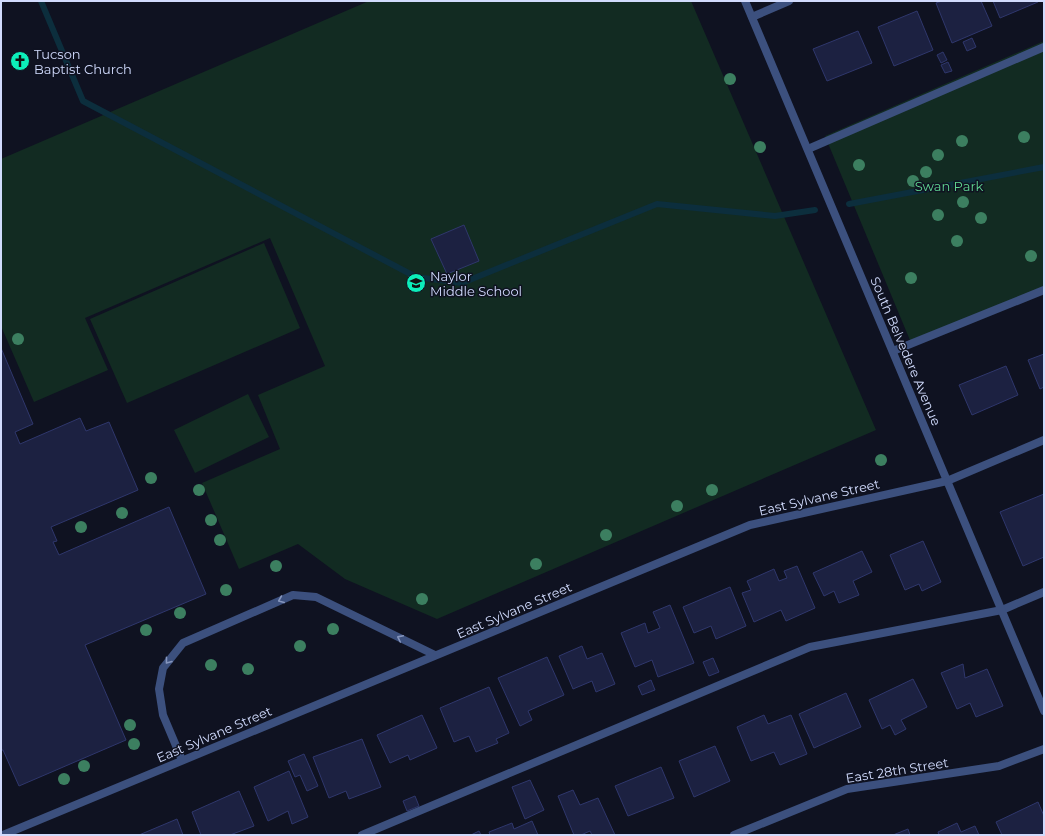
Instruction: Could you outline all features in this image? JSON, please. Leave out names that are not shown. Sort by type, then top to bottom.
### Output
[{"type":"street","name":"South Belvedere Avenue","points":[[745,1],[1044,711]]},
{"type":"street","points":[[752,17],[789,1]]},
{"type":"street","points":[[808,149],[1044,47]]},
{"type":"street","points":[[893,351],[1044,290]]},
{"type":"street","name":"East Sylvane Street","points":[[3,835],[750,525],[947,481],[1044,440]]},
{"type":"street","points":[[362,835],[810,647],[1002,610],[1044,592]]},
{"type":"street","points":[[182,760],[163,715],[159,689],[163,668],[183,643],[292,595],[316,597],[435,655]]},
{"type":"street","name":"East 28th Street","points":[[734,835],[847,789],[999,766],[1044,749]]},
{"type":"green space","name":"Naylor Middle School","points":[[369,1],[691,1],[876,430],[437,619],[345,579],[298,544],[239,569],[202,483],[280,449],[258,395],[325,366],[270,238],[85,318],[108,370],[34,402],[1,326],[1,159]]},
{"type":"green space","name":"Swan Park","points":[[1044,41],[1044,290],[912,345],[825,136]]},
{"type":"green space","points":[[264,243],[300,328],[127,403],[90,319]]},
{"type":"green space","points":[[248,394],[269,437],[195,473],[174,430]]},
{"type":"building","points":[[942,1],[981,1],[992,26],[952,43],[936,3]]},
{"type":"building","points":[[993,1],[1038,1],[1038,2],[1000,18]]},
{"type":"building","points":[[917,11],[933,50],[894,66],[878,27]]},
{"type":"building","points":[[858,31],[872,63],[827,81],[813,49]]},
{"type":"building","points":[[972,38],[976,47],[967,51],[963,42]]},
{"type":"building","points":[[943,52],[947,60],[941,63],[937,55]]},
{"type":"building","points":[[948,62],[952,71],[945,73],[941,65]]},
{"type":"building","points":[[464,225],[479,261],[447,274],[431,239]]},
{"type":"building","points":[[1,348],[33,424],[15,432],[20,444],[80,418],[86,431],[109,422],[138,490],[51,527],[57,541],[53,542],[59,555],[169,507],[206,594],[85,645],[126,740],[19,786],[3,750],[1,750]]},
{"type":"building","points":[[1044,354],[1044,387],[1040,389],[1028,360]]},
{"type":"building","points":[[1006,366],[1018,395],[972,415],[959,385]]},
{"type":"building","points":[[1044,494],[1044,557],[1023,566],[1000,512]]},
{"type":"building","points":[[923,541],[941,582],[922,591],[919,584],[905,590],[890,555]]},
{"type":"building","points":[[862,551],[872,572],[853,581],[859,595],[839,603],[834,591],[824,596],[813,573]]},
{"type":"building","points":[[797,566],[815,608],[786,621],[781,610],[754,622],[742,593],[751,590],[747,581],[774,569],[779,581],[787,578],[784,571]]},
{"type":"building","points":[[730,587],[746,626],[716,639],[711,626],[694,633],[683,607]]},
{"type":"building","points":[[670,605],[694,663],[658,677],[652,660],[635,667],[621,633],[645,623],[648,633],[660,628],[653,612]]},
{"type":"building","points":[[582,646],[587,659],[602,653],[615,684],[596,692],[592,681],[573,689],[559,656]]},
{"type":"building","points":[[547,657],[564,695],[528,711],[532,720],[520,726],[498,678]]},
{"type":"building","points":[[713,658],[719,672],[709,676],[703,662]]},
{"type":"building","points":[[963,664],[965,678],[987,669],[1003,706],[976,717],[970,703],[957,709],[941,673]]},
{"type":"building","points":[[913,679],[927,707],[901,720],[906,729],[895,735],[890,725],[882,729],[869,700]]},
{"type":"building","points":[[651,680],[655,690],[642,695],[638,686]]},
{"type":"building","points":[[489,687],[509,733],[496,739],[498,743],[476,752],[469,736],[454,742],[440,708]]},
{"type":"building","points":[[846,693],[861,727],[814,748],[799,714]]},
{"type":"building","points":[[422,715],[437,748],[410,760],[408,755],[390,763],[377,735]]},
{"type":"building","points":[[764,715],[768,724],[791,715],[807,754],[780,765],[774,752],[751,761],[737,727]]},
{"type":"building","points":[[362,739],[381,787],[349,799],[346,791],[329,798],[313,757]]},
{"type":"building","points":[[715,746],[730,781],[694,797],[679,761]]},
{"type":"building","points":[[304,754],[318,786],[307,791],[300,775],[295,777],[288,761]]},
{"type":"building","points":[[661,767],[674,798],[628,816],[615,786]]},
{"type":"building","points":[[289,771],[308,817],[292,824],[288,811],[268,821],[254,787]]},
{"type":"building","points":[[530,780],[544,810],[525,819],[512,787]]},
{"type":"building","points":[[573,790],[580,805],[598,798],[615,835],[592,835],[590,831],[581,835],[574,835],[558,796]]},
{"type":"building","points":[[239,791],[254,826],[230,835],[201,835],[192,812]]},
{"type":"building","points":[[415,796],[419,806],[407,811],[403,801]]},
{"type":"building","points":[[1038,802],[1044,816],[1044,835],[1002,835],[996,822]]},
{"type":"building","points":[[177,819],[183,835],[139,835]]},
{"type":"building","points":[[532,821],[538,835],[490,835],[489,832],[512,823],[514,829]]},
{"type":"building","points":[[957,823],[961,832],[975,826],[979,835],[939,835],[938,832]]},
{"type":"building","points":[[908,829],[910,835],[893,835]]},
{"type":"building","points":[[479,831],[481,835],[471,835]]},
{"type":"waterway","points":[[41,1],[83,101],[416,277],[462,283],[657,204],[775,216],[815,210]]},
{"type":"waterway","points":[[849,204],[1044,167]]},
{"type":"place","name":"Tucson Baptist Church","points":[[20,61]]},
{"type":"place","name":"Naylor Middle School","points":[[416,283]]}]
